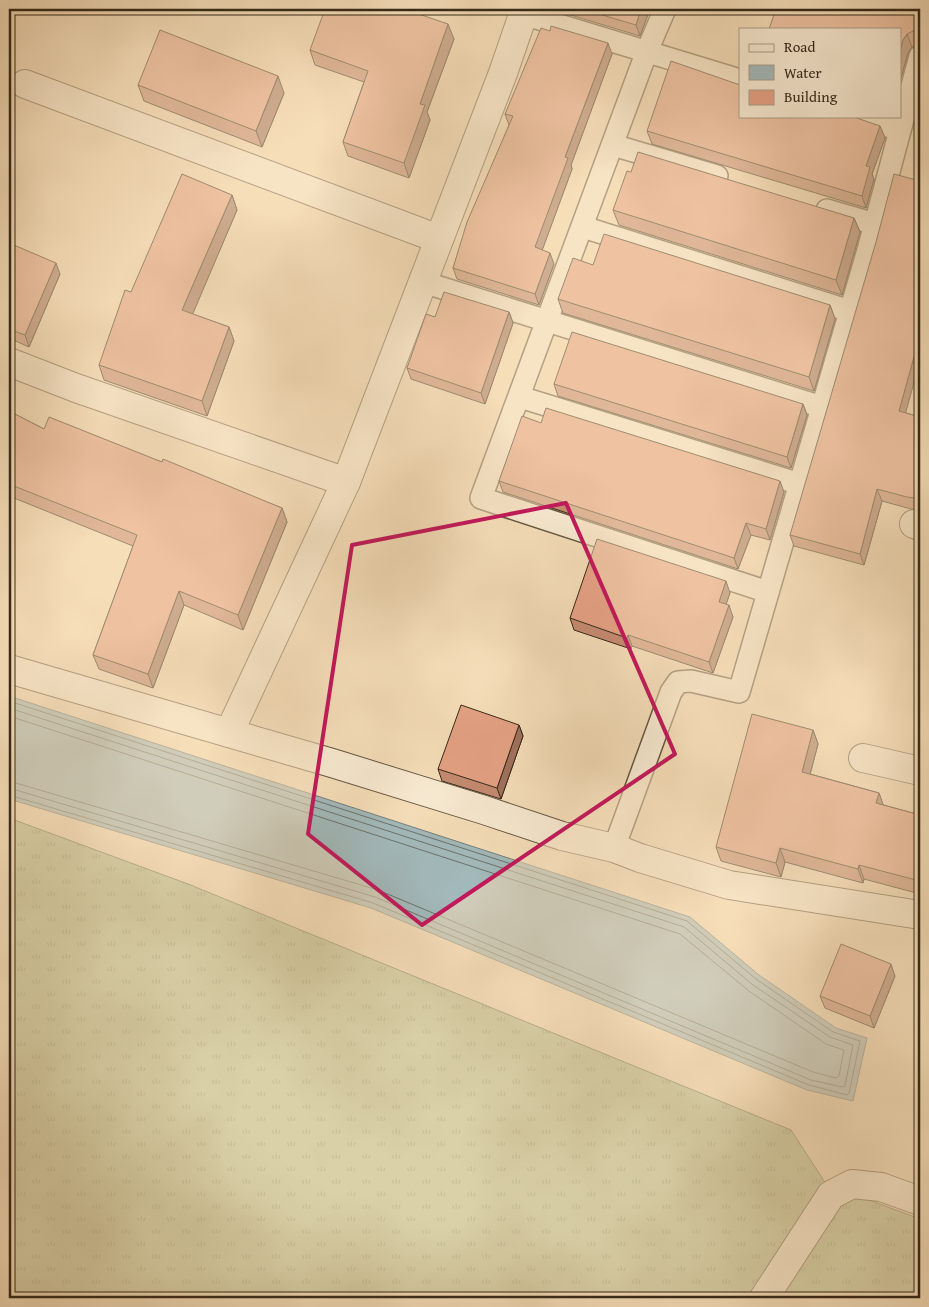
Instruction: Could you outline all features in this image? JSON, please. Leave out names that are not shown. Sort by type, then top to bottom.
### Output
[{"type":"street","points":[[229,733],[346,482],[503,72],[519,10]]},
{"type":"street","points":[[25,84],[439,239]]},
{"type":"street","points":[[9,362],[76,388],[346,482]]},
{"type":"street","points":[[9,669],[465,804],[562,836],[614,848],[640,858],[729,885],[920,915]]},
{"type":"street","points":[[863,758],[920,771]]},
{"type":"street","points":[[764,1298],[831,1195],[852,1184],[881,1187],[920,1201]]},
{"type":"lane","points":[[665,9],[481,498],[768,592]]},
{"type":"lane","points":[[916,9],[920,10]]},
{"type":"lane","points":[[519,10],[739,80]]},
{"type":"lane","points":[[614,848],[671,692],[678,682],[691,681],[739,692],[875,224],[920,56]]},
{"type":"lane","points":[[863,118],[900,130]]},
{"type":"lane","points":[[613,145],[734,182]]},
{"type":"lane","points":[[809,204],[875,224]]},
{"type":"lane","points":[[583,227],[850,311]]},
{"type":"lane","points":[[423,282],[822,407]]},
{"type":"lane","points":[[520,397],[800,484]]},
{"type":"highlighted area","points":[[566,503],[675,754],[422,925],[308,834],[352,545]]},
{"type":"green space","points":[[9,818],[188,884],[791,1130],[826,1184],[920,1219],[920,1298],[9,1298]]},
{"type":"water","points":[[9,696],[690,917],[759,975],[836,1028],[867,1038],[853,1101],[807,1090],[371,908],[9,799]]},
{"type":"building","points":[[325,9],[404,9],[448,24],[420,104],[425,105],[404,163],[343,142],[368,71],[310,50]]},
{"type":"building","points":[[582,9],[641,9],[636,25]]},
{"type":"building","points":[[776,9],[920,9],[920,32],[913,31],[907,34],[902,44],[902,28],[769,28]]},
{"type":"building","points":[[551,26],[608,43],[565,157],[568,158],[535,247],[550,253],[535,294],[453,268],[467,222],[513,116],[505,114],[541,28],[550,31]]},
{"type":"building","points":[[160,30],[278,76],[256,131],[138,85]]},
{"type":"building","points":[[671,61],[739,85],[739,118],[857,118],[880,126],[866,166],[870,167],[862,196],[647,131]]},
{"type":"building","points":[[920,74],[920,86],[917,85]]},
{"type":"building","points":[[638,152],[854,218],[836,280],[613,210],[627,171],[631,172]]},
{"type":"building","points":[[182,174],[232,195],[182,310],[229,327],[202,401],[99,365],[125,290],[131,292]]},
{"type":"building","points":[[894,174],[920,181],[920,335],[899,411],[920,417],[920,500],[877,489],[860,554],[790,535],[876,242]]},
{"type":"building","points":[[604,234],[830,305],[809,377],[558,299],[573,258],[593,265]]},
{"type":"building","points":[[9,243],[56,263],[25,335],[9,329]]},
{"type":"building","points":[[444,292],[509,312],[481,393],[407,368],[426,314],[435,317]]},
{"type":"building","points":[[572,332],[803,404],[787,457],[554,384]]},
{"type":"building","points":[[546,408],[780,481],[766,529],[746,523],[734,558],[499,481],[522,416],[541,423]]},
{"type":"building","points":[[9,411],[44,429],[49,417],[162,462],[163,459],[282,508],[238,615],[179,591],[148,674],[93,655],[137,535],[9,484]]},
{"type":"building","points":[[597,539],[726,581],[719,602],[729,605],[709,662],[628,635],[627,638],[570,618]]},
{"type":"building","points":[[461,705],[519,725],[497,788],[438,769]]},
{"type":"building","points":[[752,714],[813,730],[802,772],[879,793],[876,803],[920,815],[920,863],[916,880],[859,865],[858,869],[780,848],[776,863],[716,847]]},
{"type":"building","points":[[841,944],[891,964],[870,1016],[820,996]]}]
